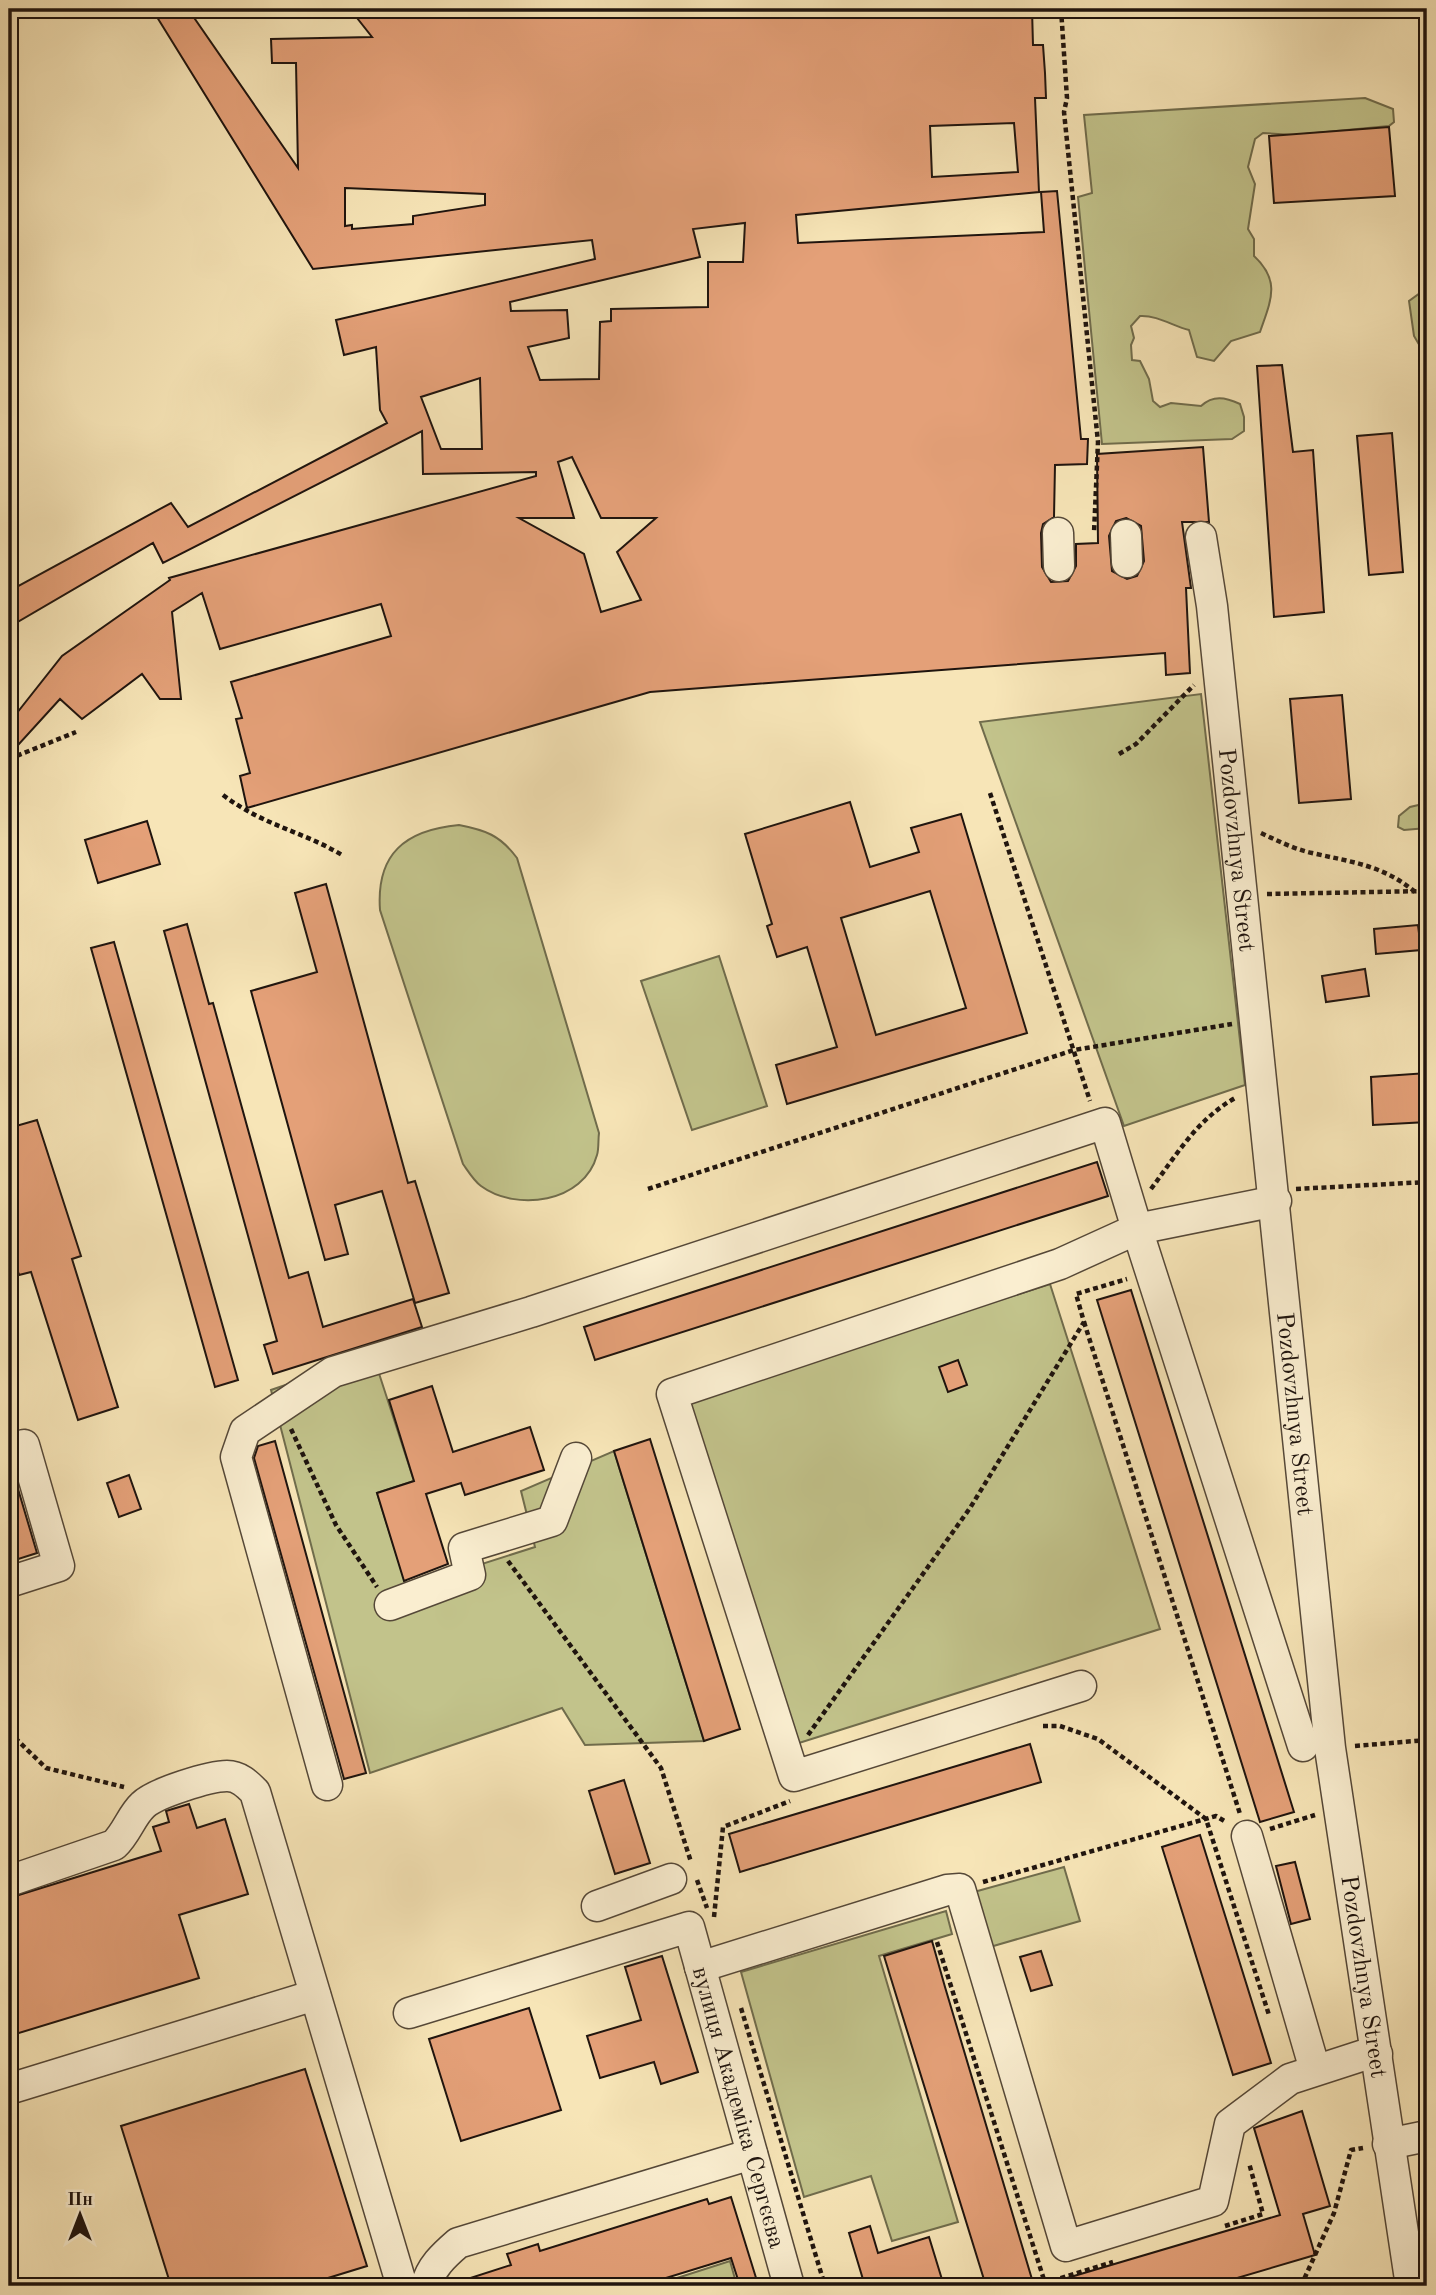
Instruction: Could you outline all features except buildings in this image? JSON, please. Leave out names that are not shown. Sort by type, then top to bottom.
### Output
[{"type":"street","points":[[1058,533],[1059,566]]},
{"type":"street","name":"Pozdovzhnya Street","points":[[1201,537],[1212,606],[1241,895],[1276,1200],[1316,1747],[1377,2054],[1388,2144],[1411,2286]]},
{"type":"street","points":[[327,1784],[236,1457],[245,1431],[332,1372],[544,1307],[1105,1123],[1135,1221],[1316,1747]]},
{"type":"street","points":[[1081,1686],[794,1776],[672,1394],[1060,1264],[1135,1221],[1276,1200]]},
{"type":"street","points":[[9,1582],[60,1566],[24,1445]]},
{"type":"street","points":[[390,1605],[470,1575],[464,1548],[552,1521],[576,1458]]},
{"type":"street","points":[[9,1881],[114,1845],[124,1836],[136,1812],[157,1795],[226,1776],[247,1784],[255,1792],[402,2286]]},
{"type":"street","points":[[1247,1836],[1315,2070]]},
{"type":"street","points":[[597,1906],[671,1879]]},
{"type":"street","points":[[700,1967],[947,1890],[960,1889],[1066,2246],[1213,2201],[1230,2123],[1290,2079],[1377,2054]]},
{"type":"street","points":[[409,2012],[701,1926]]},
{"type":"street","name":"вулиця Академіка Сергєєва","points":[[701,1926],[700,1967],[789,2286]]},
{"type":"street","points":[[9,2089],[315,1995]]},
{"type":"street","points":[[1388,2144],[1427,2136]]},
{"type":"street","points":[[426,2286],[429,2274],[441,2256],[458,2243],[752,2154]]},
{"type":"path","points":[[1061,9],[1067,98],[1065,112],[1098,443],[1094,533]]},
{"type":"path","points":[[1119,754],[1136,744],[1196,682]]},
{"type":"path","points":[[9,759],[76,732]]},
{"type":"path","points":[[990,793],[1091,1104]]},
{"type":"path","points":[[223,795],[249,814],[288,832],[321,842],[342,855]]},
{"type":"path","points":[[1234,821],[1298,849],[1355,861],[1402,880],[1415,892]]},
{"type":"path","points":[[1241,895],[1427,891]]},
{"type":"path","points":[[648,1189],[1074,1050],[1233,1023]]},
{"type":"path","points":[[1135,1221],[1186,1140],[1214,1109],[1246,1093]]},
{"type":"path","points":[[1276,1200],[1285,1189],[1427,1182]]},
{"type":"path","points":[[1076,1294],[1137,1276]]},
{"type":"path","points":[[1083,1283],[1076,1294],[1084,1322],[1247,1836]]},
{"type":"path","points":[[789,1762],[970,1508],[1084,1322]]},
{"type":"path","points":[[280,1406],[336,1525],[390,1605]]},
{"type":"path","points":[[492,1540],[661,1768],[701,1926]]},
{"type":"path","points":[[1032,1726],[1060,1726],[1098,1740],[1206,1819],[1273,2027]]},
{"type":"path","points":[[9,1732],[46,1768],[157,1795]]},
{"type":"path","points":[[1316,1747],[1427,1740]]},
{"type":"path","points":[[1247,1836],[1327,1811]]},
{"type":"path","points":[[960,1889],[1216,1816],[1247,1836]]},
{"type":"path","points":[[937,1942],[1045,2283],[1122,2259]]},
{"type":"path","points":[[1301,2286],[1334,2213],[1351,2150],[1388,2144]]},
{"type":"path","points":[[1212,2230],[1263,2214],[1246,2152]]},
{"type":"path","points":[[1290,2286],[1304,2279]]},
{"type":"green space","points":[[1365,98],[1393,109],[1394,122],[1389,126],[1294,135],[1263,133],[1255,139],[1248,167],[1255,184],[1248,229],[1254,239],[1254,256],[1268,274],[1271,283],[1268,310],[1260,332],[1231,341],[1214,361],[1197,357],[1189,330],[1146,316],[1140,316],[1131,326],[1134,338],[1131,345],[1132,360],[1140,361],[1149,379],[1153,401],[1160,407],[1171,403],[1201,406],[1219,398],[1229,400],[1240,404],[1244,431],[1232,439],[1102,444],[1078,197],[1092,193],[1084,115]]},
{"type":"green space","points":[[1427,288],[1427,358],[1414,336],[1409,301]]},
{"type":"green space","points":[[1201,694],[1245,1085],[1124,1126],[980,722]]},
{"type":"green space","points":[[1427,803],[1427,828],[1404,830],[1398,827],[1399,816],[1410,807]]},
{"type":"green space","points":[[459,825],[491,835],[517,858],[599,1133],[598,1153],[590,1171],[578,1184],[564,1193],[547,1198],[512,1199],[495,1194],[478,1184],[463,1164],[380,910],[383,874],[398,848],[423,833]]},
{"type":"green space","points":[[719,956],[767,1106],[692,1130],[641,981]]},
{"type":"green space","points":[[1050,1284],[1160,1629],[799,1743],[689,1399]]},
{"type":"green space","points":[[373,1355],[414,1481],[377,1493],[407,1588],[535,1547],[521,1491],[614,1451],[704,1741],[585,1745],[562,1708],[370,1773],[271,1390]]},
{"type":"green space","points":[[1064,1867],[1080,1921],[990,1947],[974,1892]]},
{"type":"green space","points":[[946,1911],[952,1934],[879,1956],[958,2222],[892,2241],[871,2176],[804,2197],[741,1972]]},
{"type":"green space","points":[[730,2261],[737,2286],[652,2286]]}]
